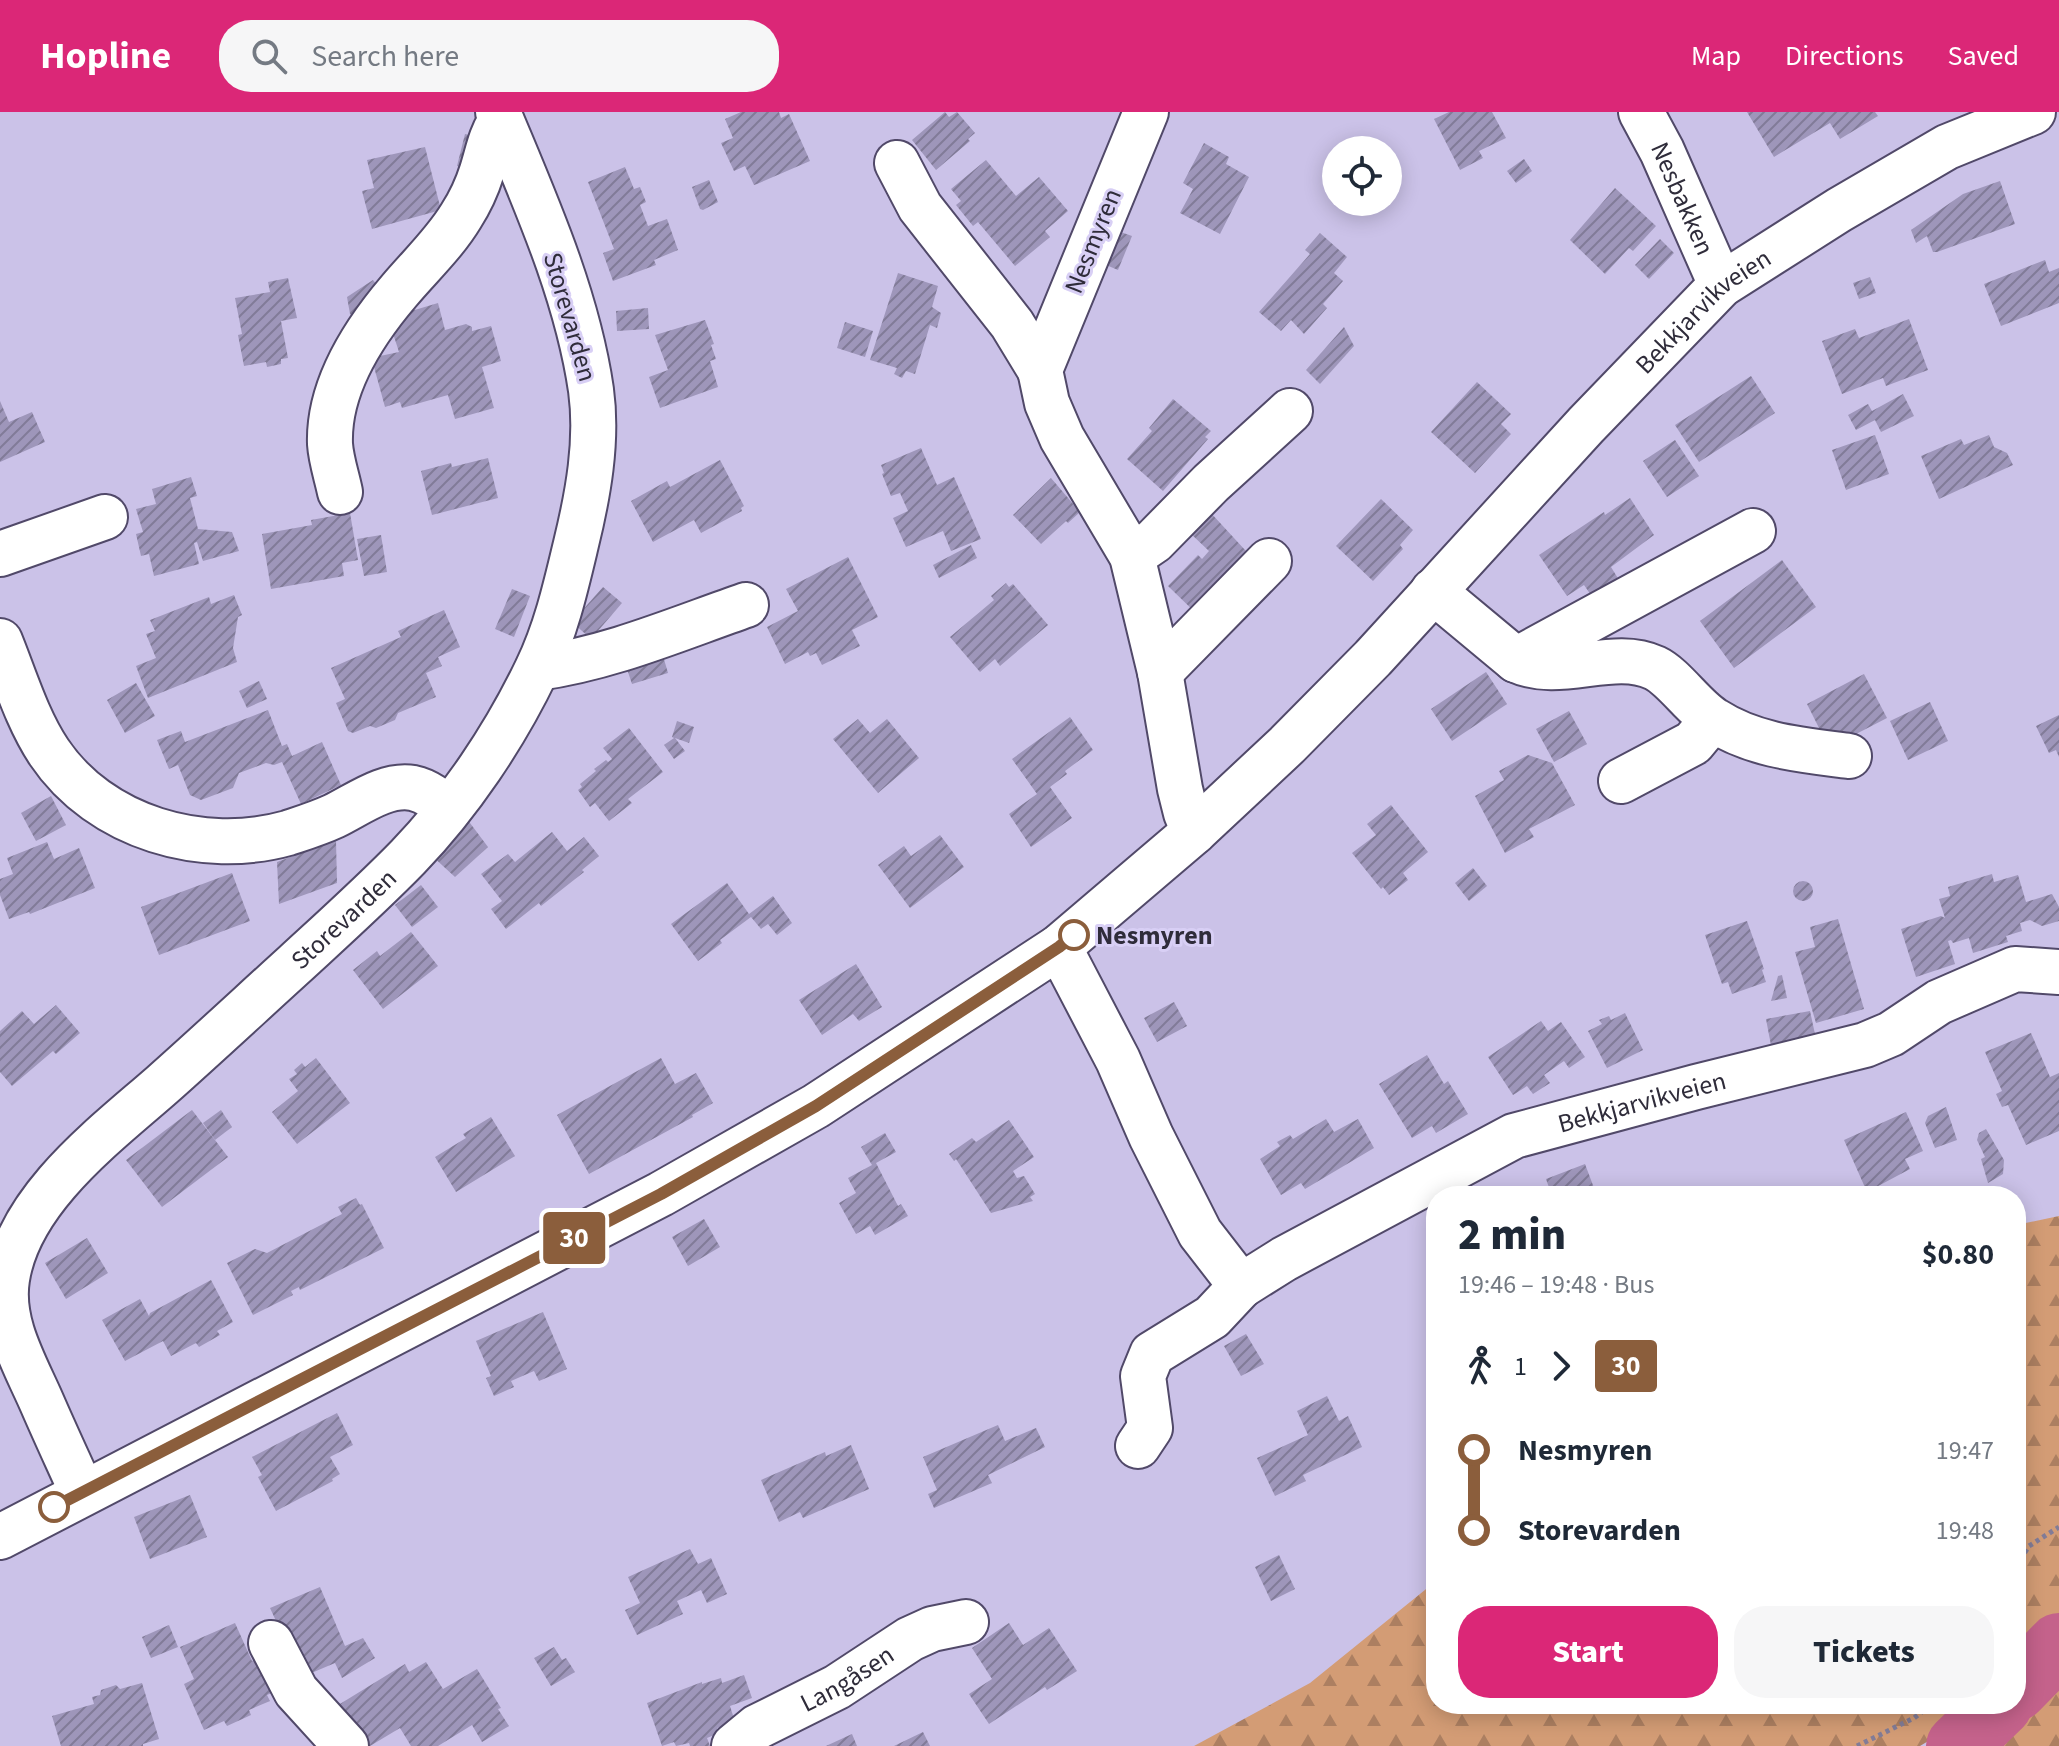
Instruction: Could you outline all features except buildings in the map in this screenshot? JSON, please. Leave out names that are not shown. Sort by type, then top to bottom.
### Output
[{"type":"street","name":"Nesmyren","points":[[1040,370],[1146,112]]},
{"type":"street","name":"Nesbakken","points":[[1641,112],[1662,151],[1721,285]]},
{"type":"street","name":"Bekkjarvikveien","points":[[0,1537],[686,1180],[816,1106],[1059,947],[1194,832],[1373,658],[1586,425],[1721,285],[1827,217],[1947,147],[2033,112]]},
{"type":"street","points":[[340,492],[330,447],[332,417],[340,386],[375,321],[439,248],[461,217],[475,191],[499,116]]},
{"type":"street","name":"Storevarden","points":[[82,1492],[17,1348],[8,1319],[5,1297],[7,1276],[14,1251],[30,1220],[81,1157],[345,918],[410,855],[449,809],[483,762],[538,668],[566,586],[582,522],[591,466],[591,393],[579,334],[563,281],[499,116]]},
{"type":"street","points":[[897,163],[920,207],[1012,324],[1040,370],[1047,403],[1062,438],[1132,556],[1160,672],[1180,789],[1194,832]]},
{"type":"street","points":[[1132,556],[1154,541],[1211,483],[1290,411]]},
{"type":"street","points":[[0,554],[105,517]]},
{"type":"street","points":[[1516,660],[1753,531]]},
{"type":"street","points":[[1160,672],[1269,561]]},
{"type":"street","points":[[1433,591],[1516,660],[1530,667],[1548,669],[1623,662],[1656,668],[1712,720],[1757,740],[1849,756]]},
{"type":"street","points":[[538,668],[610,653],[746,605]]},
{"type":"street","points":[[0,641],[35,726],[50,753],[82,790],[131,820],[186,838],[213,842],[287,833],[333,817],[371,796],[399,788],[412,788],[432,795],[449,809]]},
{"type":"street","points":[[1621,781],[1693,743],[1712,720]]},
{"type":"street","points":[[1059,947],[1118,1060],[1151,1136],[1200,1233],[1241,1286]]},
{"type":"street","name":"Bekkjarvikveien","points":[[1138,1446],[1150,1428],[1143,1376],[1152,1354],[1212,1317],[1241,1286],[1284,1259],[1514,1136],[1865,1045],[1891,1034],[1939,1002],[2015,969],[2059,972]]},
{"type":"street","name":"Langåsen","points":[[734,1746],[757,1727],[837,1687],[910,1639],[932,1629],[966,1622]]},
{"type":"street","points":[[271,1643],[296,1691],[346,1746]]},
{"type":"path","points":[[2026,1551],[2059,1527]]},
{"type":"path","points":[[1857,1746],[1919,1714]]},
{"type":"green space","points":[[2059,1216],[2059,1746],[1944,1746],[1935,1737],[1920,1746],[1194,1746],[1310,1683],[1426,1589],[1426,1714],[2026,1714],[2026,1223]]},
{"type":"waterway","points":[[2026,1679],[2059,1645]]},
{"type":"waterway","points":[[1958,1746],[1991,1714]]},
{"type":"bus line","name":"30","points":[[54,1507],[661,1194],[816,1106],[1074,935]]},
{"type":"place","name":"Nesmyren","points":[[1074,935]]}]
